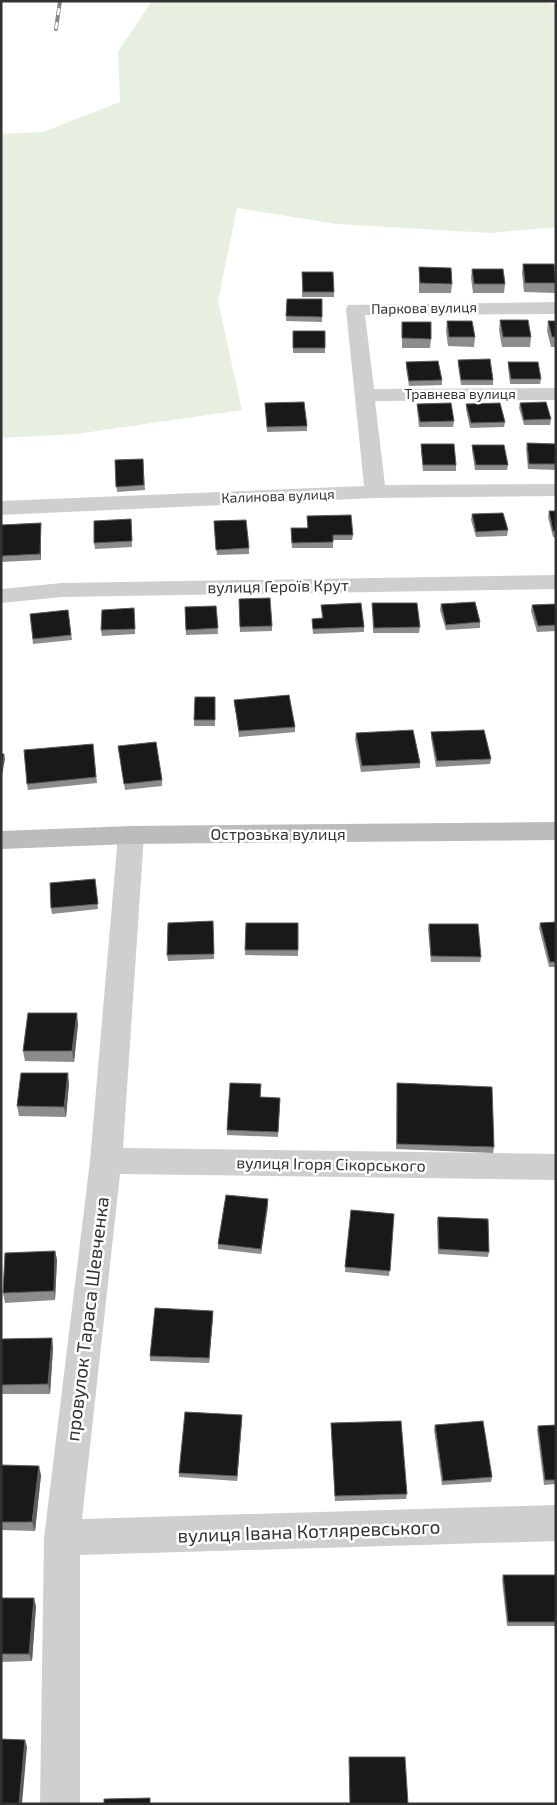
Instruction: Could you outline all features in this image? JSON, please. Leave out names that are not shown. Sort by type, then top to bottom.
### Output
[{"type":"main road","name":"Острозька вулиця","points":[[1,840],[131,835],[556,831]]},
{"type":"street","name":"Паркова вулиця","points":[[376,492],[363,395],[355,309],[556,308]]},
{"type":"street","name":"Травнева вулиця","points":[[363,395],[556,394]]},
{"type":"street","name":"Калинова вулиця","points":[[1,508],[376,492],[556,490]]},
{"type":"street","name":"вулиця Героїв Крут","points":[[1,596],[62,590],[556,582]]},
{"type":"street","name":"провулок Тараса Шевченка","points":[[60,1804],[62,1538],[106,1161],[131,835]]},
{"type":"street","name":"вулиця Ігоря Сікорського","points":[[106,1161],[556,1167]]},
{"type":"street","name":"вулиця Івана Котляревського","points":[[62,1538],[556,1523]]},
{"type":"green space","points":[[152,1],[546,1],[556,6],[556,227],[490,233],[337,224],[237,208],[218,301],[242,410],[76,434],[1,438],[1,134],[43,132],[120,102],[118,52]]},
{"type":"building","points":[[523,264],[554,264],[556,283],[525,283]]},
{"type":"building","points":[[419,267],[451,268],[452,284],[420,283]]},
{"type":"building","points":[[472,269],[503,269],[505,284],[474,284]]},
{"type":"building","points":[[302,272],[333,272],[334,292],[303,292]]},
{"type":"building","points":[[287,299],[322,299],[322,317],[286,316]]},
{"type":"building","points":[[500,320],[528,320],[531,337],[503,337]]},
{"type":"building","points":[[447,321],[472,321],[475,337],[449,337]]},
{"type":"building","points":[[548,321],[556,321],[556,337],[552,337]]},
{"type":"building","points":[[402,322],[431,322],[431,339],[402,338]]},
{"type":"building","points":[[293,331],[325,331],[325,348],[293,348]]},
{"type":"building","points":[[490,359],[493,380],[461,380],[458,360]]},
{"type":"building","points":[[438,361],[442,380],[409,381],[406,362]]},
{"type":"building","points":[[508,362],[538,362],[541,379],[511,379]]},
{"type":"building","points":[[304,402],[307,426],[267,427],[265,403]]},
{"type":"building","points":[[546,402],[551,419],[524,420],[520,403]]},
{"type":"building","points":[[451,403],[454,421],[420,422],[417,404]]},
{"type":"building","points":[[500,403],[505,422],[471,423],[466,404]]},
{"type":"building","points":[[527,443],[556,444],[556,464],[529,464]]},
{"type":"building","points":[[421,444],[454,444],[456,465],[423,465]]},
{"type":"building","points":[[472,445],[504,445],[508,465],[476,465]]},
{"type":"building","points":[[143,459],[144,485],[116,487],[115,460]]},
{"type":"building","points":[[549,511],[556,511],[556,531],[553,531]]},
{"type":"building","points":[[503,513],[508,530],[476,532],[472,514]]},
{"type":"building","points":[[351,515],[353,535],[333,535],[333,542],[292,543],[291,528],[308,528],[307,516]]},
{"type":"building","points":[[131,519],[132,541],[94,543],[94,521]]},
{"type":"building","points":[[246,520],[249,548],[216,550],[214,521]]},
{"type":"building","points":[[41,523],[40,554],[1,556],[1,525]]},
{"type":"building","points":[[270,598],[272,626],[240,627],[239,599]]},
{"type":"building","points":[[475,602],[480,622],[446,625],[441,604]]},
{"type":"building","points":[[361,603],[364,627],[313,629],[312,619],[323,618],[321,605]]},
{"type":"building","points":[[372,603],[417,603],[420,627],[374,628]]},
{"type":"building","points":[[556,604],[556,625],[538,626],[532,605]]},
{"type":"building","points":[[216,606],[218,628],[186,630],[185,607]]},
{"type":"building","points":[[134,608],[135,629],[101,630],[102,610]]},
{"type":"building","points":[[68,610],[71,635],[33,639],[30,614]]},
{"type":"building","points":[[289,695],[295,727],[239,731],[234,700]]},
{"type":"building","points":[[195,697],[215,697],[215,720],[194,720]]},
{"type":"building","points":[[413,730],[420,763],[362,766],[356,733]]},
{"type":"building","points":[[484,730],[491,759],[437,761],[431,732]]},
{"type":"building","points":[[156,742],[162,780],[124,784],[118,746]]},
{"type":"building","points":[[93,744],[96,777],[27,784],[24,750]]},
{"type":"building","points":[[1,754],[4,754],[1,771]]},
{"type":"building","points":[[95,879],[98,904],[51,908],[50,883]]},
{"type":"building","points":[[213,921],[214,954],[167,955],[168,923]]},
{"type":"building","points":[[556,922],[556,962],[550,962],[540,923]]},
{"type":"building","points":[[246,923],[298,923],[298,950],[245,950]]},
{"type":"building","points":[[429,924],[478,924],[481,957],[431,956]]},
{"type":"building","points":[[28,1013],[77,1013],[72,1051],[23,1051]]},
{"type":"building","points":[[21,1073],[68,1073],[64,1107],[17,1106]]},
{"type":"building","points":[[230,1083],[261,1084],[260,1097],[280,1098],[278,1132],[227,1130]]},
{"type":"building","points":[[397,1083],[492,1087],[494,1147],[397,1144]]},
{"type":"building","points":[[226,1195],[268,1199],[261,1249],[218,1244]]},
{"type":"building","points":[[351,1210],[394,1214],[390,1271],[345,1267]]},
{"type":"building","points":[[438,1217],[488,1219],[489,1252],[439,1249]]},
{"type":"building","points":[[55,1251],[54,1291],[3,1293],[5,1253]]},
{"type":"building","points":[[155,1308],[213,1311],[209,1358],[150,1356]]},
{"type":"building","points":[[52,1338],[48,1384],[1,1385],[1,1339]]},
{"type":"building","points":[[185,1412],[242,1415],[237,1476],[179,1473]]},
{"type":"building","points":[[401,1421],[407,1494],[335,1496],[331,1423]]},
{"type":"building","points":[[483,1421],[492,1477],[443,1481],[435,1425]]},
{"type":"building","points":[[556,1425],[556,1480],[545,1480],[538,1426]]},
{"type":"building","points":[[1,1465],[39,1466],[32,1522],[1,1522]]},
{"type":"building","points":[[503,1575],[556,1575],[556,1622],[508,1622]]},
{"type":"building","points":[[1,1598],[34,1598],[29,1654],[1,1654]]},
{"type":"building","points":[[1,1739],[25,1740],[19,1804],[1,1804]]},
{"type":"building","points":[[349,1757],[405,1757],[408,1804],[350,1804]]},
{"type":"building","points":[[150,1798],[150,1804],[104,1804],[104,1799]]},
{"type":"railway","points":[[56,29],[60,1]]}]
